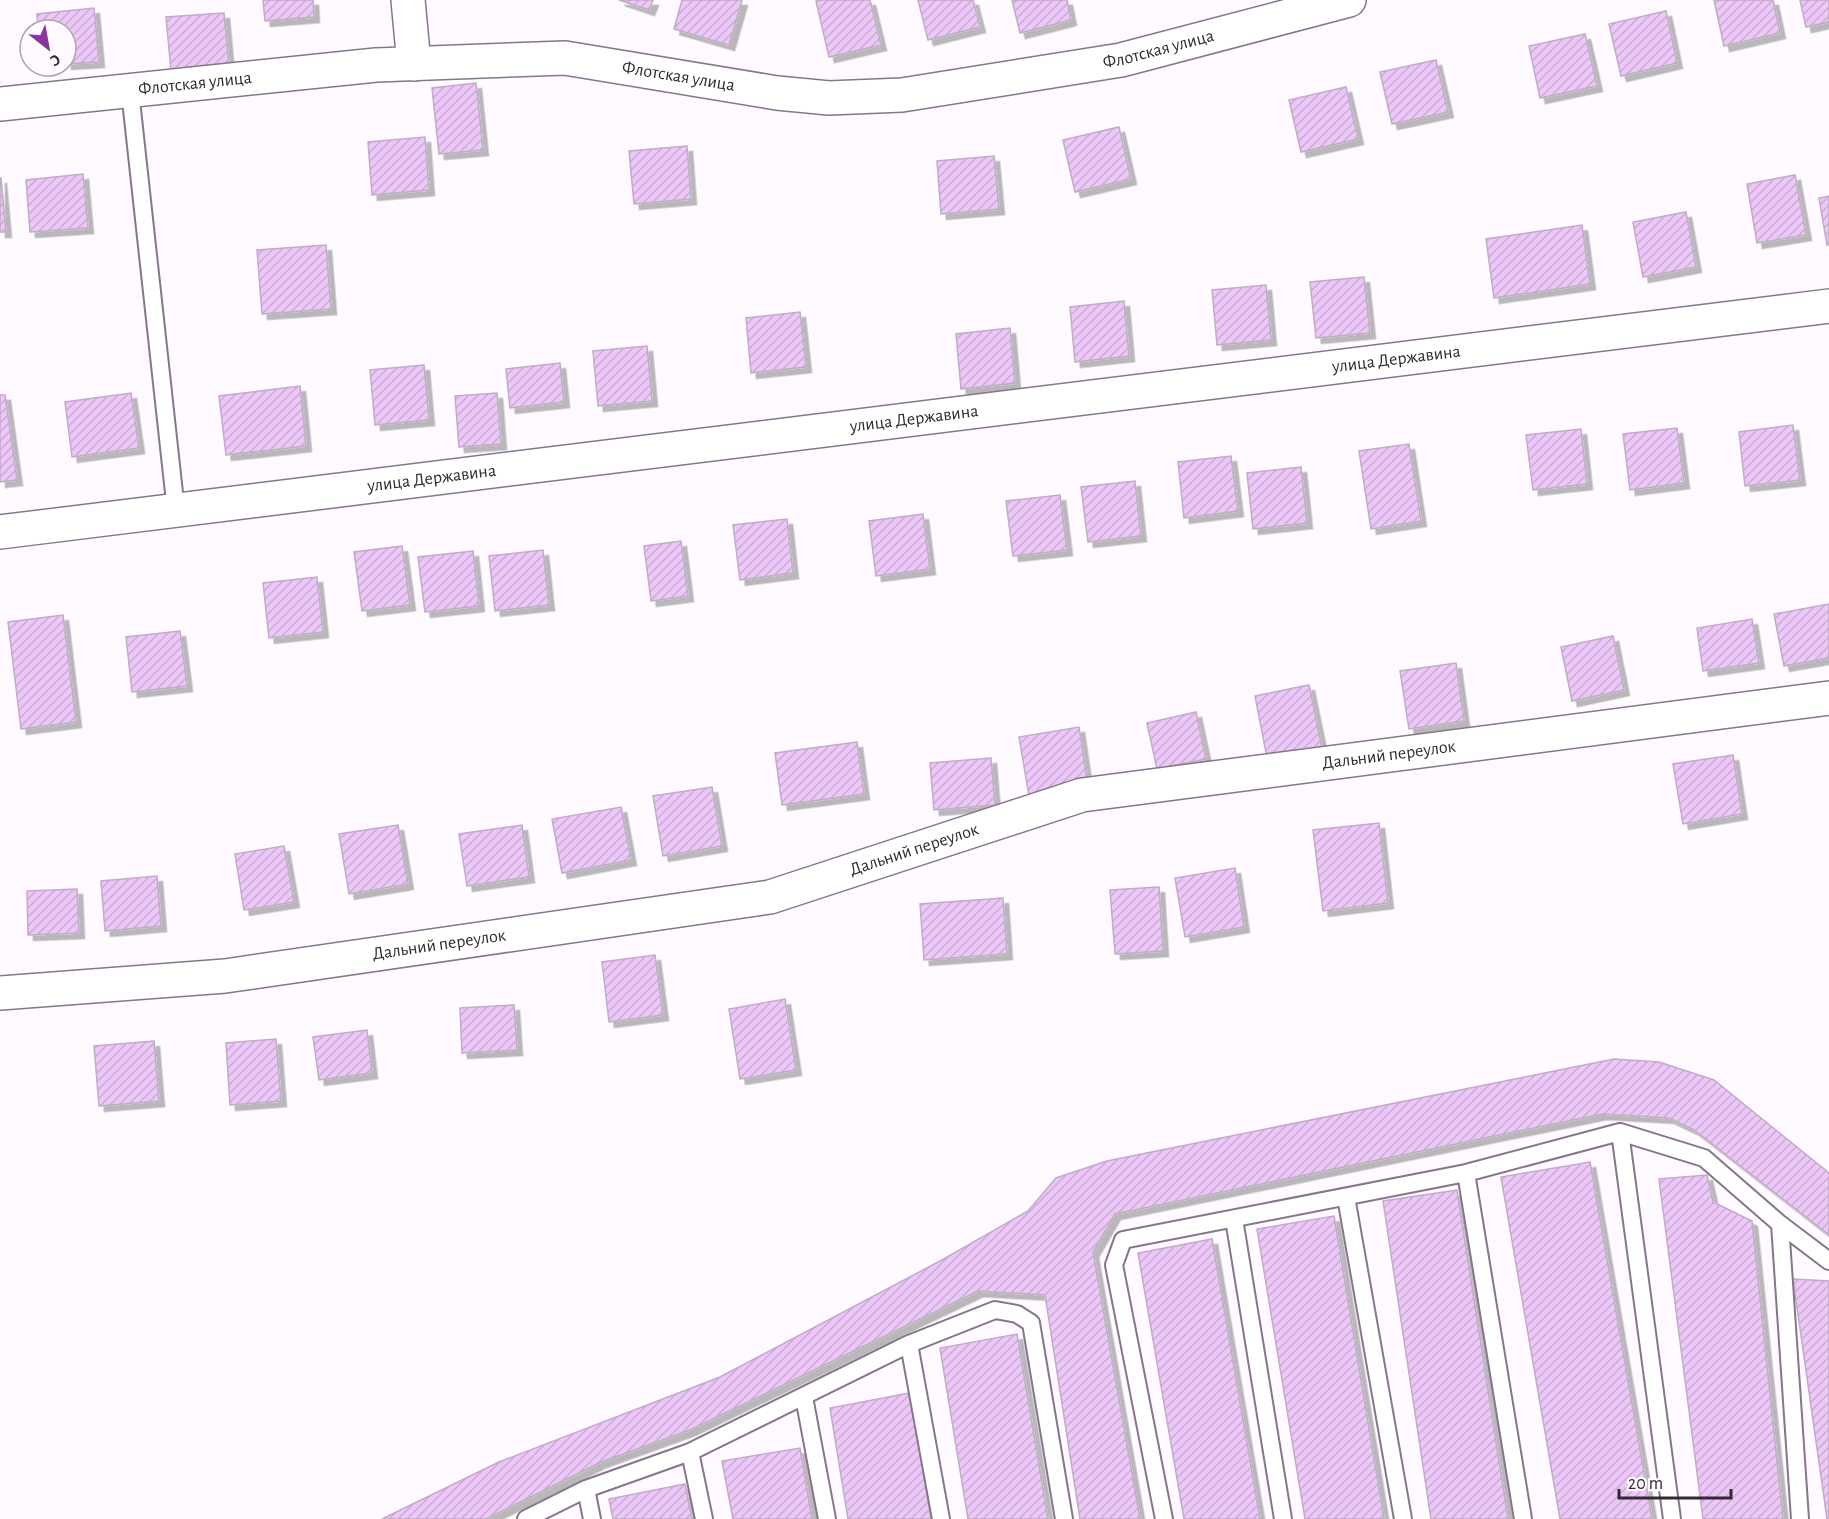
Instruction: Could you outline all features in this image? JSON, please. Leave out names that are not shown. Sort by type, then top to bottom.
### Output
[{"type":"street","points":[[408,0],[414,64]]},
{"type":"street","name":"Флотская улица","points":[[0,104],[376,65],[565,58],[777,93],[829,98],[902,94],[1121,60],[1349,0]]},
{"type":"street","name":"улица Державина","points":[[0,532],[1829,306]]},
{"type":"street","name":"Дальний переулок","points":[[0,993],[225,976],[770,897],[1082,795],[1829,698]]},
{"type":"lane","points":[[130,91],[176,511]]},
{"type":"lane","points":[[1620,1132],[1672,1519]]},
{"type":"lane","points":[[1164,1519],[1114,1265],[1123,1240],[1466,1173],[1620,1132],[1704,1158],[1780,1224],[1829,1261]]},
{"type":"lane","points":[[1466,1173],[1523,1519]]},
{"type":"lane","points":[[1346,1197],[1403,1519]]},
{"type":"lane","points":[[1234,1219],[1283,1519]]},
{"type":"lane","points":[[1780,1224],[1800,1519]]},
{"type":"lane","points":[[526,1519],[586,1489],[690,1452],[909,1344],[995,1310],[1017,1314],[1031,1323],[1064,1519]]},
{"type":"lane","points":[[909,1344],[941,1519]]},
{"type":"lane","points":[[804,1397],[827,1519]]},
{"type":"lane","points":[[690,1452],[704,1519]]},
{"type":"lane","points":[[586,1489],[592,1519]]},
{"type":"building","points":[[263,0],[313,0],[314,17],[265,21]]},
{"type":"building","points":[[619,0],[653,0],[649,10]]},
{"type":"building","points":[[682,0],[742,0],[729,45],[674,29]]},
{"type":"building","points":[[870,0],[881,45],[829,57],[816,1]]},
{"type":"building","points":[[918,0],[973,0],[980,27],[928,40]]},
{"type":"building","points":[[1012,0],[1067,0],[1071,20],[1020,33]]},
{"type":"building","points":[[1714,0],[1773,0],[1780,33],[1724,46]]},
{"type":"building","points":[[1800,0],[1829,0],[1829,22],[1806,27]]},
{"type":"building","points":[[94,8],[99,62],[78,63],[78,18],[37,18],[37,14]]},
{"type":"building","points":[[1666,11],[1677,63],[1621,76],[1609,24]]},
{"type":"building","points":[[224,13],[229,66],[171,71],[166,17]]},
{"type":"building","points":[[1585,34],[1597,86],[1540,98],[1529,46]]},
{"type":"building","points":[[1436,60],[1448,112],[1392,124],[1380,72]]},
{"type":"building","points":[[476,83],[483,150],[439,154],[432,88]]},
{"type":"building","points":[[1346,87],[1358,139],[1301,152],[1289,100]]},
{"type":"building","points":[[1119,127],[1131,179],[1075,192],[1063,140]]},
{"type":"building","points":[[425,137],[429,190],[372,195],[368,142]]},
{"type":"building","points":[[687,146],[691,199],[634,204],[629,151]]},
{"type":"building","points":[[994,156],[999,209],[941,214],[937,161]]},
{"type":"building","points":[[83,174],[88,228],[30,232],[26,180]]},
{"type":"building","points":[[1795,175],[1806,235],[1757,243],[1747,184]]},
{"type":"building","points":[[1,178],[6,232],[0,232]]},
{"type":"building","points":[[1829,196],[1829,245],[1827,245],[1819,198]]},
{"type":"building","points":[[1686,212],[1696,267],[1643,277],[1633,222]]},
{"type":"building","points":[[1582,225],[1590,284],[1494,298],[1486,239]]},
{"type":"building","points":[[326,245],[331,309],[262,314],[257,250]]},
{"type":"building","points":[[1364,277],[1370,333],[1316,338],[1310,282]]},
{"type":"building","points":[[1266,285],[1271,340],[1217,345],[1212,290]]},
{"type":"building","points":[[1124,301],[1129,356],[1075,362],[1070,307]]},
{"type":"building","points":[[800,312],[806,367],[751,373],[746,318]]},
{"type":"building","points":[[1010,328],[1015,383],[961,389],[956,334]]},
{"type":"building","points":[[647,346],[652,401],[598,406],[593,351]]},
{"type":"building","points":[[560,363],[564,402],[510,408],[506,369]]},
{"type":"building","points":[[424,365],[429,420],[375,425],[370,370]]},
{"type":"building","points":[[300,386],[306,446],[226,455],[219,396]]},
{"type":"building","points":[[131,393],[139,448],[72,457],[65,402]]},
{"type":"building","points":[[497,393],[501,444],[459,447],[455,396]]},
{"type":"building","points":[[0,395],[5,395],[17,480],[0,482]]},
{"type":"building","points":[[1793,425],[1800,480],[1745,486],[1739,432]]},
{"type":"building","points":[[1677,428],[1684,483],[1630,490],[1623,434]]},
{"type":"building","points":[[1581,429],[1587,484],[1533,490],[1526,435]]},
{"type":"building","points":[[1409,444],[1421,521],[1371,529],[1359,451]]},
{"type":"building","points":[[1231,456],[1238,511],[1184,518],[1178,462]]},
{"type":"building","points":[[1301,467],[1307,523],[1253,529],[1247,473]]},
{"type":"building","points":[[1135,481],[1141,536],[1088,542],[1081,487]]},
{"type":"building","points":[[1060,495],[1067,550],[1013,556],[1006,501]]},
{"type":"building","points":[[923,514],[930,569],[876,576],[869,521]]},
{"type":"building","points":[[787,519],[793,573],[740,580],[733,525]]},
{"type":"building","points":[[681,541],[688,596],[651,601],[644,546]]},
{"type":"building","points":[[402,546],[410,605],[362,611],[354,552]]},
{"type":"building","points":[[543,550],[549,605],[495,611],[489,556]]},
{"type":"building","points":[[473,551],[479,606],[425,612],[418,557]]},
{"type":"building","points":[[317,577],[323,632],[269,638],[263,583]]},
{"type":"building","points":[[1829,604],[1829,658],[1784,666],[1774,614]]},
{"type":"building","points":[[63,615],[76,722],[21,729],[8,622]]},
{"type":"building","points":[[1752,619],[1759,663],[1703,671],[1697,628]]},
{"type":"building","points":[[180,631],[187,686],[132,692],[126,637]]},
{"type":"building","points":[[1613,636],[1624,690],[1572,701],[1561,647]]},
{"type":"building","points":[[1456,663],[1464,721],[1409,729],[1400,671]]},
{"type":"building","points":[[1309,685],[1322,748],[1267,758],[1255,696]]},
{"type":"building","points":[[1196,712],[1206,759],[1157,769],[1147,723]]},
{"type":"building","points":[[1079,727],[1088,787],[1029,796],[1019,737]]},
{"type":"building","points":[[857,742],[864,794],[782,805],[775,753]]},
{"type":"building","points":[[1733,755],[1742,814],[1683,824],[1673,764]]},
{"type":"building","points":[[991,758],[995,805],[934,810],[930,763]]},
{"type":"building","points":[[712,787],[722,846],[663,856],[653,796]]},
{"type":"building","points":[[621,807],[631,860],[562,873],[552,819]]},
{"type":"building","points":[[1379,823],[1388,903],[1323,911],[1313,830]]},
{"type":"building","points":[[398,825],[408,884],[349,894],[339,834]]},
{"type":"building","points":[[522,825],[529,877],[467,886],[459,834]]},
{"type":"building","points":[[284,846],[294,902],[244,910],[235,854]]},
{"type":"building","points":[[1235,868],[1244,927],[1185,937],[1175,878]]},
{"type":"building","points":[[157,876],[161,926],[105,931],[101,881]]},
{"type":"building","points":[[1159,887],[1163,951],[1115,954],[1110,890]]},
{"type":"building","points":[[77,889],[79,933],[28,935],[27,891]]},
{"type":"building","points":[[1003,898],[1007,954],[924,960],[920,904]]},
{"type":"building","points":[[655,955],[663,1015],[609,1022],[602,962]]},
{"type":"building","points":[[785,999],[796,1070],[740,1079],[729,1009]]},
{"type":"building","points":[[514,1005],[517,1050],[462,1053],[460,1008]]},
{"type":"building","points":[[367,1030],[372,1073],[319,1080],[313,1037]]},
{"type":"building","points":[[276,1039],[281,1101],[230,1105],[226,1043]]},
{"type":"building","points":[[154,1041],[159,1101],[99,1106],[94,1046]]},
{"type":"building","points":[[1614,1059],[1659,1062],[1714,1080],[1829,1173],[1829,1235],[1694,1130],[1669,1118],[1602,1114],[1115,1214],[1093,1252],[1140,1519],[1080,1519],[1045,1295],[978,1291],[690,1430],[601,1462],[486,1519],[382,1519],[499,1462],[720,1377],[942,1260],[1028,1211],[1056,1178],[1107,1161]]},
{"type":"building","points":[[1590,1162],[1652,1519],[1560,1519],[1501,1177]]},
{"type":"building","points":[[1707,1175],[1713,1202],[1752,1221],[1783,1519],[1703,1519],[1659,1179]]},
{"type":"building","points":[[1457,1190],[1508,1519],[1431,1519],[1383,1201]]},
{"type":"building","points":[[1334,1216],[1384,1519],[1305,1519],[1257,1229]]},
{"type":"building","points":[[1212,1239],[1260,1519],[1184,1519],[1138,1253]]},
{"type":"building","points":[[1793,1279],[1829,1281],[1829,1519],[1827,1519]]},
{"type":"building","points":[[1017,1334],[1048,1519],[968,1519],[940,1348]]},
{"type":"building","points":[[910,1393],[931,1519],[848,1519],[830,1408]]},
{"type":"building","points":[[800,1448],[812,1519],[733,1519],[722,1461]]},
{"type":"building","points":[[685,1484],[692,1519],[613,1519],[609,1499]]}]
